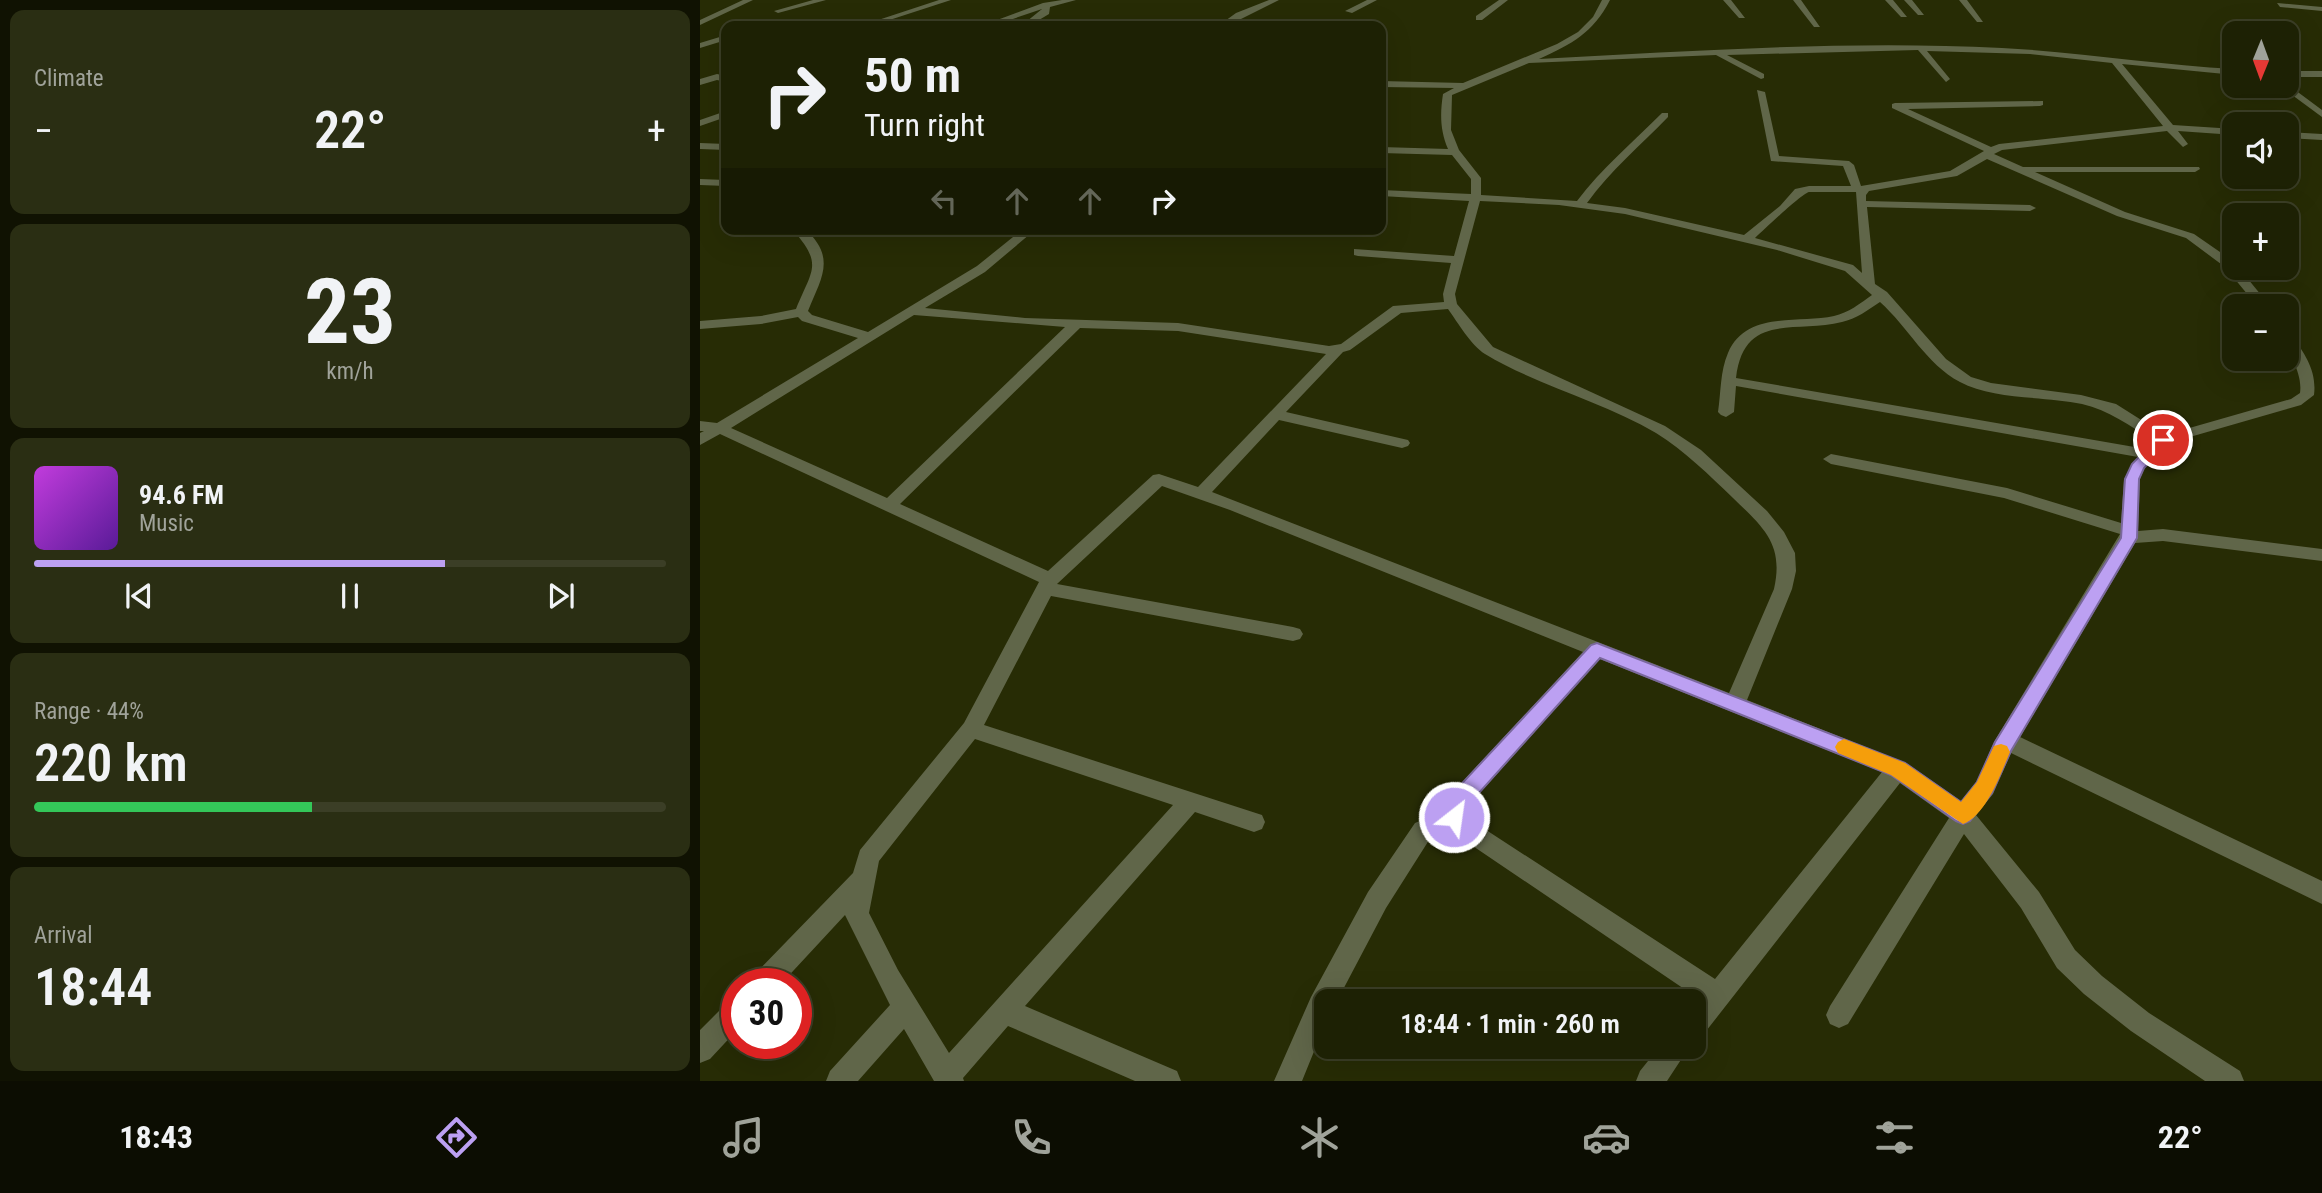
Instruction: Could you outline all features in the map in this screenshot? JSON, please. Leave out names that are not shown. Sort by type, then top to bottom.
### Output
[{"type":"street","points":[[700,23],[749,0]]},
{"type":"street","points":[[778,11],[822,0]]},
{"type":"street","points":[[880,21],[947,0]]},
{"type":"street","points":[[999,21],[1047,4],[1072,0]]},
{"type":"street","points":[[1230,21],[1275,0]]},
{"type":"street","points":[[1349,11],[1373,0]]},
{"type":"street","points":[[1479,18],[1504,0]]},
{"type":"street","points":[[1606,0],[1597,17],[1582,32],[1544,54],[1462,85],[1448,94],[1444,120],[1454,152],[1476,178],[1476,197],[1449,294],[1451,305],[1488,350],[1660,429],[1695,453],[1761,515],[1779,536],[1786,553],[1787,571],[1783,589],[1734,704]]},
{"type":"street","points":[[1727,0],[1742,16]]},
{"type":"street","points":[[1797,0],[1817,24]]},
{"type":"street","points":[[1889,0],[1904,15]]},
{"type":"street","points":[[1908,0],[1921,13]]},
{"type":"street","points":[[1963,0],[1980,20]]},
{"type":"street","points":[[1029,21],[1046,12],[1047,4]]},
{"type":"street","points":[[2280,5],[2322,9]]},
{"type":"street","points":[[700,49],[721,40]]},
{"type":"street","points":[[700,49],[721,48]]},
{"type":"street","points":[[1521,63],[1821,49],[2004,50],[2116,63],[2222,71]]},
{"type":"street","points":[[1921,50],[1947,79]]},
{"type":"street","points":[[1718,53],[1761,76]]},
{"type":"street","points":[[2116,63],[2183,144]]},
{"type":"street","points":[[2300,74],[2322,75]]},
{"type":"street","points":[[700,82],[721,77]]},
{"type":"street","points":[[1386,83],[1462,85]]},
{"type":"street","points":[[1760,92],[1776,159],[1849,165],[1861,189],[1869,283]]},
{"type":"street","points":[[2300,98],[2322,114]]},
{"type":"street","points":[[2040,103],[1895,106],[2019,169],[2120,214],[2190,236],[2229,264],[2254,294]]},
{"type":"street","points":[[1580,205],[1599,178],[1618,164],[1665,115]]},
{"type":"street","points":[[700,122],[721,116]]},
{"type":"street","points":[[1746,239],[1784,208],[1799,191],[1861,189],[1953,174],[1999,147],[2171,128],[2222,131]]},
{"type":"street","points":[[2299,136],[2322,137]]},
{"type":"street","points":[[700,146],[721,147]]},
{"type":"street","points":[[1386,150],[1454,152]]},
{"type":"street","points":[[2019,169],[2195,169]]},
{"type":"street","points":[[700,181],[721,183]]},
{"type":"street","points":[[1386,192],[1580,205],[1625,211],[1746,239],[1849,268],[1882,295],[1929,350],[1966,380],[1990,387],[2081,399],[2110,407],[2163,440]]},
{"type":"street","points":[[1861,204],[2030,208]]},
{"type":"street","points":[[801,312],[819,273],[816,250],[806,235]]},
{"type":"street","points":[[700,440],[710,427],[869,337],[981,269],[1023,235]]},
{"type":"street","points":[[1358,251],[1458,260]]},
{"type":"street","points":[[1726,412],[1732,363],[1740,344],[1756,332],[1772,325],[1836,320],[1851,315],[1882,295]]},
{"type":"street","points":[[1200,494],[1337,350],[1398,309],[1451,305]]},
{"type":"street","points":[[912,311],[1025,322],[1178,327],[1337,350]]},
{"type":"street","points":[[801,312],[807,318],[869,337]]},
{"type":"street","points":[[700,325],[761,320],[801,312]]},
{"type":"street","points":[[889,505],[1077,323]]},
{"type":"street","points":[[1839,1015],[1963,815],[1985,787],[2007,741],[2129,535],[2132,479],[2137,467],[2163,440],[2296,402],[2307,395],[2310,382],[2299,356]]},
{"type":"street","points":[[1730,381],[2149,454]]},
{"type":"street","points":[[1275,414],[1402,443]]},
{"type":"street","points":[[710,427],[889,505],[1047,583],[1293,634]]},
{"type":"street","points":[[1831,459],[2007,493],[2129,535],[2163,535],[2322,555]]},
{"type":"street","points":[[1191,801],[949,1078],[906,1006],[857,914],[868,857],[971,729],[1047,583],[1158,480],[1597,649],[1898,769],[1963,815],[1990,854],[2006,869],[2030,900],[2066,959],[2093,985],[2140,1022],[2230,1081]]},
{"type":"street","points":[[1287,1081],[1320,1006],[1377,900],[1423,830],[1454,817],[1460,800],[1597,649]]},
{"type":"street","points":[[971,729],[1254,822]]},
{"type":"street","points":[[2007,741],[2322,893]]},
{"type":"street","points":[[1706,1010],[1898,769]]},
{"type":"street","points":[[1454,817],[1469,831],[1717,996]]},
{"type":"street","points":[[778,968],[863,878]]},
{"type":"street","points":[[840,1081],[906,1006]]},
{"type":"street","points":[[1005,1011],[1167,1081]]},
{"type":"street","points":[[700,1049],[721,1027]]},
{"type":"street","points":[[1650,1081],[1667,1059]]},
{"type":"slow traffic","points":[[1844,747],[1898,769],[1963,815],[1985,787],[2001,752]]},
{"type":"route","points":[[1454,817],[1460,800],[1597,649],[1898,769],[1963,815],[1985,787],[2002,748],[2129,538],[2132,479],[2137,467],[2163,440]]}]
